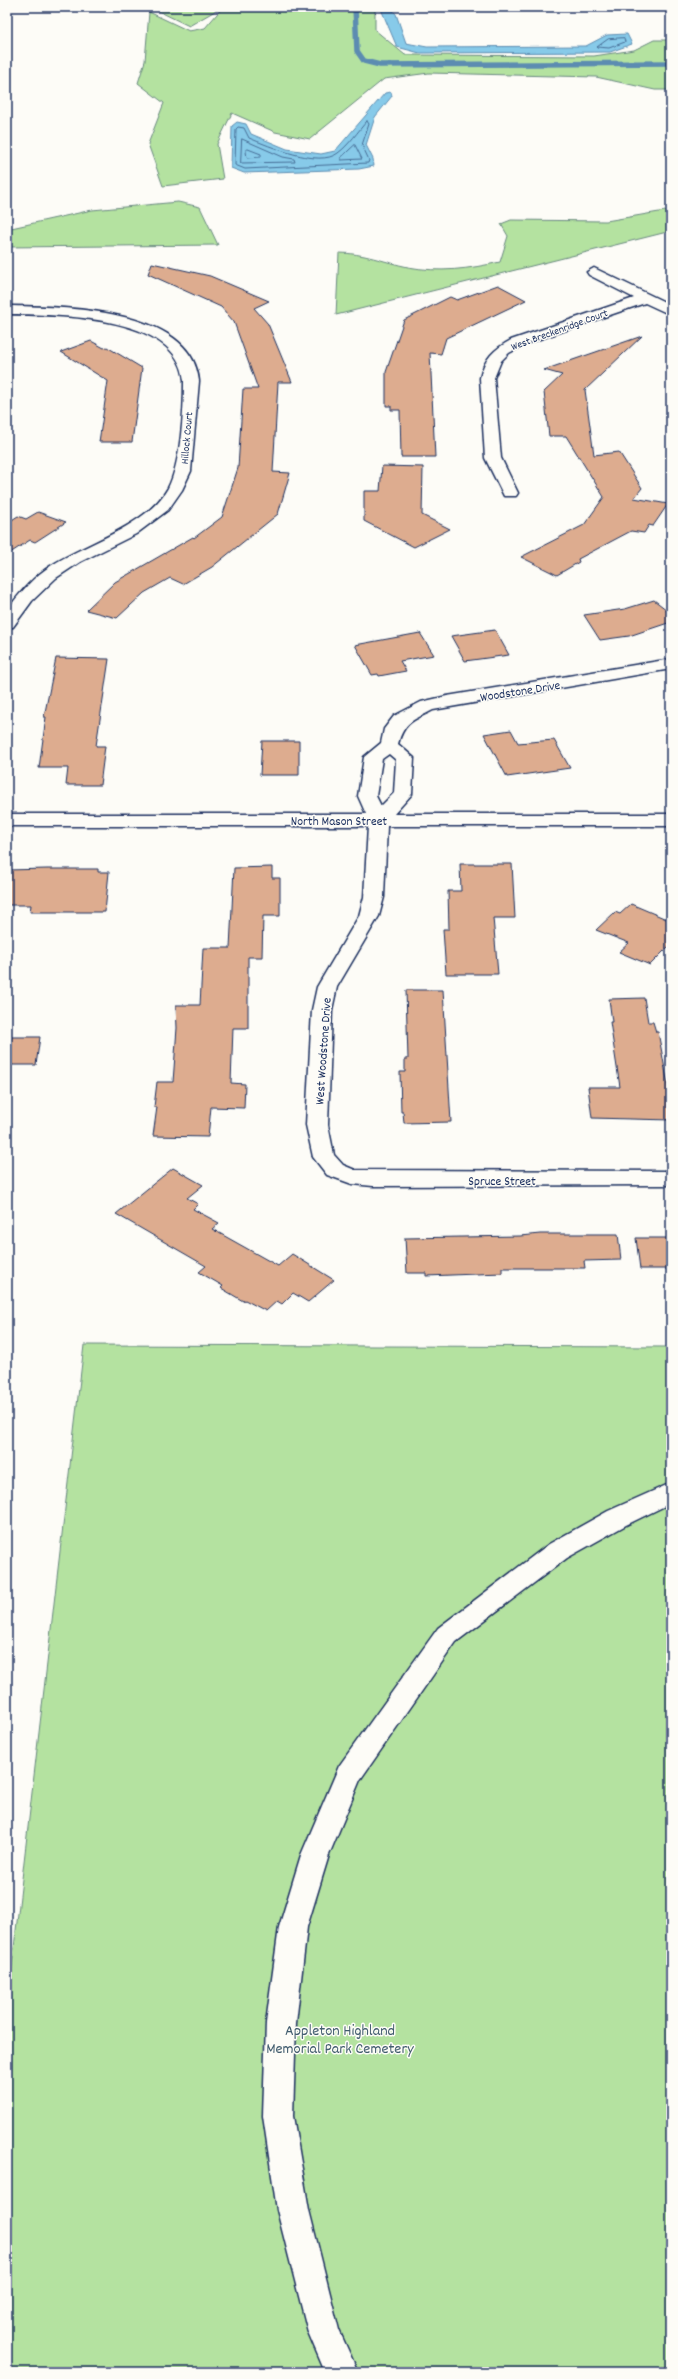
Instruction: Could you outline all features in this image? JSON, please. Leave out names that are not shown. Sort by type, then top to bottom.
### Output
[{"type":"street","points":[[594,272],[671,311]]},
{"type":"street","name":"West Breckenridge Court","points":[[510,493],[494,458],[487,378],[489,365],[496,356],[507,347],[523,340],[647,298]]},
{"type":"street","name":"Hillock Court","points":[[7,310],[84,313],[129,322],[169,342],[184,357],[191,372],[183,471],[179,484],[171,496],[163,506],[138,526],[58,568],[41,580],[10,617],[7,623]]},
{"type":"street","name":"Woodstone Drive","points":[[389,745],[392,729],[400,720],[427,706],[446,701],[601,677],[671,664]]},
{"type":"street","points":[[389,745],[406,758],[403,794],[378,820],[367,796],[373,757],[389,745]]},
{"type":"street","name":"North Mason Street","points":[[7,820],[671,820]]},
{"type":"street","name":"West Woodstone Drive","points":[[335,1170],[324,1156],[317,1125],[322,1010],[326,987],[369,916],[374,896],[378,820]]},
{"type":"street","name":"Spruce Street","points":[[335,1170],[352,1177],[403,1180],[671,1178]]},
{"type":"street","points":[[342,2372],[322,2324],[293,2210],[278,2116],[281,2023],[293,1927],[315,1855],[349,1774],[447,1636],[500,1592],[558,1551],[617,1518],[671,1492]]},
{"type":"green space","points":[[150,7],[214,7],[215,11],[189,26]]},
{"type":"green space","points":[[223,7],[375,7],[375,30],[405,55],[594,56],[634,50],[654,40],[671,40],[671,90],[655,90],[596,77],[429,73],[384,79],[310,139],[275,132],[232,113],[217,144],[223,179],[163,186],[148,144],[164,103],[138,83],[145,61],[149,12],[189,31],[205,28]]},
{"type":"green space","points":[[178,202],[200,207],[218,245],[7,247],[7,229],[92,210]]},
{"type":"green space","points":[[671,210],[671,231],[336,315],[339,253],[365,256],[420,269],[443,270],[477,267],[500,262],[508,236],[501,224],[511,220],[606,221]]},
{"type":"green space","name":"Appleton Highland Memorial Park Cemetery","points":[[84,1345],[671,1347],[671,2372],[7,2372],[7,2008]]},
{"type":"water","points":[[391,8],[396,14],[406,43],[427,47],[586,46],[607,35],[627,34],[632,44],[610,52],[420,53],[397,47],[381,9]]},
{"type":"water","points":[[391,92],[392,96],[375,117],[366,145],[373,159],[374,166],[359,169],[244,173],[231,168],[232,126],[237,122],[246,124],[251,134],[287,149],[321,154],[335,151],[385,93]]},
{"type":"building","points":[[152,263],[210,276],[269,301],[254,308],[268,324],[292,382],[278,382],[273,472],[290,473],[278,514],[212,567],[183,584],[170,578],[144,593],[117,618],[86,610],[115,582],[193,537],[194,538],[222,517],[238,468],[243,389],[258,389],[234,322],[221,307],[148,274]]},
{"type":"building","points":[[498,285],[526,300],[446,338],[441,354],[430,353],[435,457],[401,457],[400,410],[391,410],[391,406],[386,406],[386,372],[404,320],[450,297],[457,300]]},
{"type":"building","points":[[642,336],[585,390],[594,455],[619,452],[642,488],[634,498],[668,504],[653,526],[649,525],[644,533],[631,531],[578,559],[579,562],[557,575],[521,557],[584,525],[604,497],[566,436],[549,436],[544,392],[562,375],[544,370]]},
{"type":"building","points":[[91,341],[104,348],[107,347],[142,368],[132,442],[99,442],[108,381],[61,352]]},
{"type":"building","points":[[382,466],[423,467],[422,515],[450,529],[414,547],[364,521],[364,491],[380,491]]},
{"type":"building","points":[[38,512],[66,522],[35,542],[30,540],[7,555],[7,523],[18,516],[26,519]]},
{"type":"building","points":[[654,600],[671,613],[671,622],[629,636],[600,640],[584,615],[625,609]]},
{"type":"building","points":[[495,630],[509,655],[465,661],[451,636]]},
{"type":"building","points":[[420,633],[434,655],[400,661],[406,671],[379,676],[378,674],[372,675],[355,645]]},
{"type":"building","points":[[56,658],[109,659],[96,746],[105,746],[100,785],[66,785],[68,768],[39,768],[46,717],[44,717]]},
{"type":"building","points":[[511,730],[518,743],[554,740],[570,768],[507,777],[484,734]]},
{"type":"building","points":[[262,741],[299,741],[299,775],[260,775]]},
{"type":"building","points":[[460,864],[512,864],[515,918],[493,918],[498,974],[446,974],[443,929],[449,929],[448,891],[461,891]]},
{"type":"building","points":[[272,867],[272,878],[280,878],[280,916],[263,916],[262,957],[248,957],[248,1028],[233,1028],[231,1083],[245,1084],[244,1108],[211,1107],[208,1137],[153,1136],[157,1107],[154,1107],[157,1082],[173,1082],[177,1028],[176,1005],[200,1005],[203,948],[230,948],[234,868]]},
{"type":"building","points":[[98,869],[98,872],[109,872],[105,912],[30,912],[31,905],[7,905],[7,870]]},
{"type":"building","points":[[631,904],[671,921],[671,944],[650,965],[619,952],[629,943],[596,930],[615,912],[620,914]]},
{"type":"building","points":[[406,990],[443,990],[451,1122],[404,1123],[403,1112],[401,1112],[400,1072],[405,1072],[405,1059],[408,1059]]},
{"type":"building","points":[[644,998],[648,1022],[653,1022],[656,1032],[658,1032],[671,1101],[671,1120],[592,1118],[588,1087],[620,1087],[610,1022],[612,1022],[609,999]]},
{"type":"building","points":[[7,1037],[40,1037],[36,1065],[7,1065]]},
{"type":"building","points":[[173,1168],[203,1185],[187,1198],[198,1204],[193,1209],[219,1223],[212,1229],[278,1266],[292,1254],[334,1280],[308,1302],[293,1293],[282,1304],[277,1301],[266,1311],[245,1300],[243,1301],[221,1288],[223,1286],[199,1272],[206,1266],[116,1214]]},
{"type":"building","points":[[540,1234],[618,1234],[621,1260],[584,1261],[585,1268],[502,1268],[502,1273],[426,1276],[426,1273],[407,1273],[405,1238],[520,1236]]},
{"type":"building","points":[[636,1238],[671,1238],[671,1269],[640,1269]]},
{"type":"waterway","points":[[355,7],[357,51],[364,61],[380,65],[671,63]]}]
